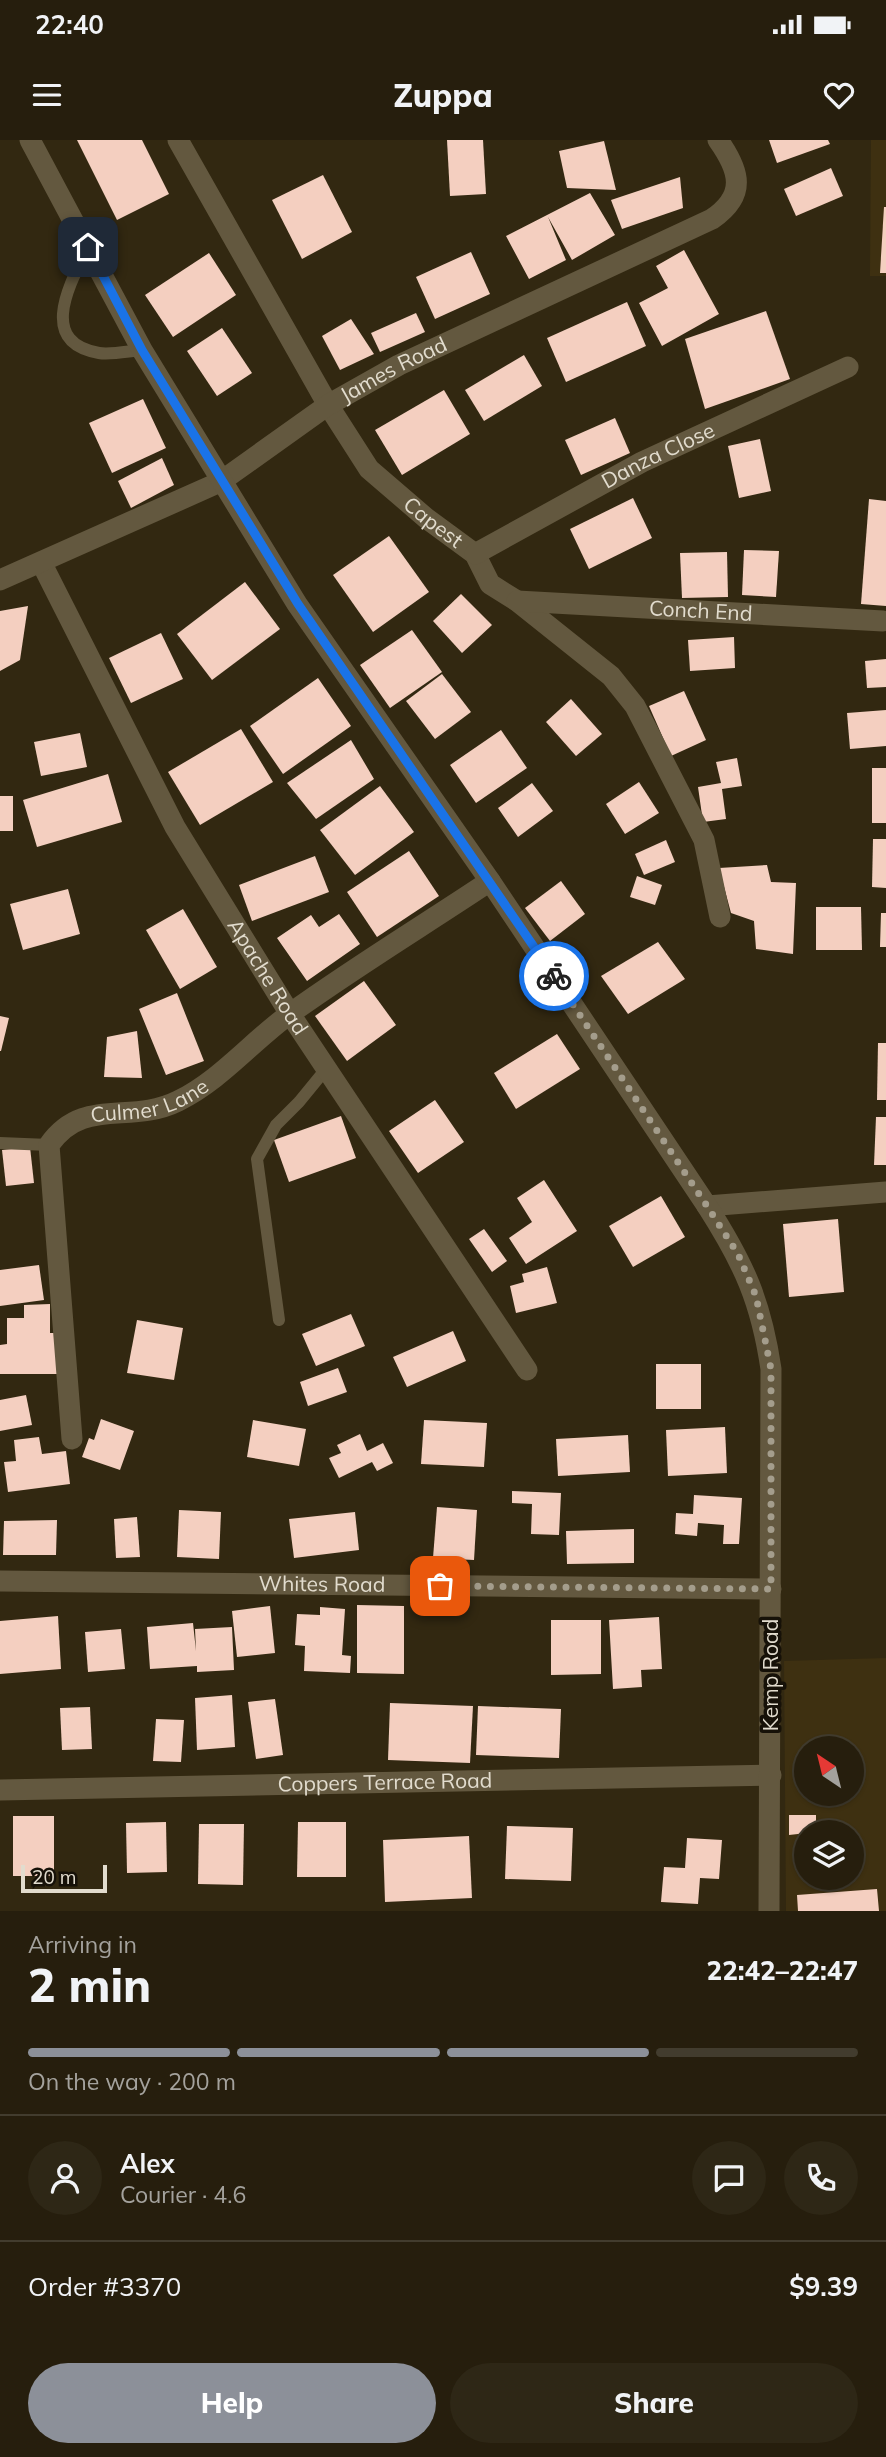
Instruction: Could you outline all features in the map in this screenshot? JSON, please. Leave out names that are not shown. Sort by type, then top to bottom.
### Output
[{"type":"street","name":"Kemp Road","points":[[30,140],[142,350],[220,482],[298,604],[490,881],[707,1206],[738,1254],[756,1296],[771,1369],[769,1911]]},
{"type":"street","name":"Capest","points":[[178,140],[328,405],[369,469],[426,518],[475,554],[490,584],[517,601],[611,676],[635,706],[704,840],[720,917]]},
{"type":"street","name":"James Road","points":[[0,580],[42,564],[220,482],[328,405],[399,365],[712,219],[729,204],[737,185],[734,164],[718,140]]},
{"type":"street","name":"Danza Close","points":[[475,554],[642,461],[848,367]]},
{"type":"street","name":"Apache Road","points":[[42,564],[176,827],[290,1014],[527,1370]]},
{"type":"street","name":"Conch End","points":[[517,601],[883,621]]},
{"type":"street","name":"Culmer Lane","points":[[49,1145],[60,1128],[89,1114],[136,1113],[176,1102],[205,1085],[290,1014],[490,881]]},
{"type":"street","points":[[49,1145],[72,1439]]},
{"type":"street","points":[[707,1206],[886,1192]]},
{"type":"street","name":"Whites Road","points":[[0,1581],[771,1589]]},
{"type":"street","name":"Coppers Terrace Road","points":[[0,1790],[771,1774]]},
{"type":"lane","points":[[88,247],[65,294],[62,327],[73,343],[99,353],[142,350]]},
{"type":"lane","points":[[279,1320],[257,1159],[276,1125],[326,1069]]},
{"type":"lane","points":[[0,1143],[49,1145]]},
{"type":"shaded area","points":[[871,140],[886,140],[886,276],[870,276]]},
{"type":"shaded area","points":[[886,1658],[886,1911],[786,1911],[784,1661]]},
{"type":"building","points":[[77,140],[142,140],[169,194],[117,220]]},
{"type":"building","points":[[447,140],[483,140],[486,194],[450,196]]},
{"type":"building","points":[[769,140],[828,140],[830,144],[777,163]]},
{"type":"building","points":[[604,141],[616,190],[567,188],[559,151]]},
{"type":"building","points":[[831,168],[843,196],[796,216],[784,189]]},
{"type":"building","points":[[323,175],[352,232],[302,259],[272,200]]},
{"type":"building","points":[[680,177],[683,208],[622,229],[611,200]]},
{"type":"building","points":[[590,193],[615,235],[572,260],[548,217],[566,260],[529,279],[506,236]]},
{"type":"building","points":[[884,207],[886,273],[880,273]]},
{"type":"building","points":[[684,250],[719,314],[662,346],[639,303],[668,288],[656,266]]},
{"type":"building","points":[[471,252],[490,294],[435,319],[416,277]]},
{"type":"building","points":[[209,253],[236,295],[173,337],[145,295]]},
{"type":"building","points":[[627,302],[646,346],[566,382],[547,338]]},
{"type":"building","points":[[766,311],[790,379],[705,409],[685,339]]},
{"type":"building","points":[[416,313],[425,332],[380,352],[371,333]]},
{"type":"building","points":[[351,319],[374,354],[340,370],[322,336]]},
{"type":"building","points":[[222,328],[252,373],[217,396],[187,351]]},
{"type":"building","points":[[524,355],[542,386],[484,421],[465,390]]},
{"type":"building","points":[[444,390],[470,434],[402,475],[375,430]]},
{"type":"building","points":[[143,399],[166,448],[112,473],[89,423]]},
{"type":"building","points":[[615,418],[630,453],[581,475],[565,440]]},
{"type":"building","points":[[760,439],[771,491],[739,498],[728,446]]},
{"type":"building","points":[[162,458],[174,485],[131,508],[118,481]]},
{"type":"building","points":[[633,498],[652,538],[589,569],[570,529]]},
{"type":"building","points":[[869,499],[886,501],[886,606],[861,604]]},
{"type":"building","points":[[389,536],[429,592],[373,632],[333,575]]},
{"type":"building","points":[[744,550],[779,551],[776,597],[742,595]]},
{"type":"building","points":[[727,552],[728,597],[682,598],[680,553]]},
{"type":"building","points":[[245,582],[280,629],[212,680],[177,634]]},
{"type":"building","points":[[461,594],[492,625],[462,653],[433,621]]},
{"type":"building","points":[[28,606],[20,660],[0,671],[0,611]]},
{"type":"building","points":[[412,630],[442,672],[390,708],[360,665]]},
{"type":"building","points":[[161,633],[183,679],[131,703],[109,658]]},
{"type":"building","points":[[734,637],[735,668],[690,671],[688,640]]},
{"type":"building","points":[[886,659],[886,687],[867,688],[865,661]]},
{"type":"building","points":[[442,674],[471,712],[435,739],[406,701]]},
{"type":"building","points":[[318,678],[351,726],[283,774],[250,726]]},
{"type":"building","points":[[684,691],[706,740],[671,756],[649,706]]},
{"type":"building","points":[[571,699],[602,734],[576,756],[546,722]]},
{"type":"building","points":[[886,710],[886,746],[850,749],[847,713]]},
{"type":"building","points":[[241,729],[273,782],[200,825],[168,772]]},
{"type":"building","points":[[501,730],[527,768],[476,803],[450,765]]},
{"type":"building","points":[[80,733],[87,767],[41,776],[34,742]]},
{"type":"building","points":[[351,740],[374,779],[316,819],[287,783]]},
{"type":"building","points":[[737,758],[742,786],[722,789],[726,819],[703,822],[698,787],[721,783],[716,762]]},
{"type":"building","points":[[872,768],[886,768],[886,823],[872,823]]},
{"type":"building","points":[[108,774],[122,822],[37,847],[23,800]]},
{"type":"building","points":[[639,782],[659,813],[625,834],[606,804]]},
{"type":"building","points":[[532,783],[553,811],[518,837],[498,808]]},
{"type":"building","points":[[380,786],[414,832],[355,875],[320,830]]},
{"type":"building","points":[[0,796],[13,796],[13,831],[0,831]]},
{"type":"building","points":[[873,839],[886,839],[886,888],[872,887]]},
{"type":"building","points":[[666,840],[675,862],[644,875],[635,854]]},
{"type":"building","points":[[409,851],[439,896],[377,937],[347,892]]},
{"type":"building","points":[[315,856],[329,892],[252,921],[239,885]]},
{"type":"building","points":[[767,865],[771,882],[796,883],[793,954],[756,949],[754,921],[731,913],[719,868]]},
{"type":"building","points":[[637,876],[662,885],[655,905],[630,897]]},
{"type":"building","points":[[561,881],[585,914],[550,941],[525,908]]},
{"type":"building","points":[[68,889],[80,934],[23,950],[10,904]]},
{"type":"building","points":[[816,907],[861,907],[862,950],[816,950]]},
{"type":"building","points":[[183,909],[217,967],[180,989],[146,930]]},
{"type":"building","points":[[881,913],[886,913],[886,947],[880,947]]},
{"type":"building","points":[[339,914],[360,944],[307,981],[277,938],[311,915],[319,927]]},
{"type":"building","points":[[658,942],[685,979],[628,1014],[601,976]]},
{"type":"building","points":[[364,981],[396,1025],[347,1061],[315,1016]]},
{"type":"building","points":[[177,993],[204,1061],[166,1075],[139,1009]]},
{"type":"building","points":[[0,1016],[9,1018],[1,1051],[0,1051]]},
{"type":"building","points":[[137,1031],[142,1078],[104,1077],[107,1037]]},
{"type":"building","points":[[557,1034],[580,1069],[516,1109],[494,1073]]},
{"type":"building","points":[[878,1043],[886,1043],[886,1100],[877,1100]]},
{"type":"building","points":[[435,1100],[464,1142],[418,1173],[389,1131]]},
{"type":"building","points":[[341,1116],[356,1158],[289,1182],[274,1140]]},
{"type":"building","points":[[876,1117],[886,1117],[886,1165],[874,1165]]},
{"type":"building","points":[[30,1147],[34,1183],[6,1186],[2,1150]]},
{"type":"building","points":[[544,1180],[577,1231],[526,1264],[509,1238],[532,1222],[517,1198]]},
{"type":"building","points":[[661,1196],[685,1237],[633,1267],[609,1226]]},
{"type":"building","points":[[838,1219],[844,1292],[789,1297],[783,1224]]},
{"type":"building","points":[[484,1229],[507,1261],[492,1272],[469,1239]]},
{"type":"building","points":[[39,1265],[44,1300],[0,1306],[0,1270]]},
{"type":"building","points":[[547,1267],[557,1303],[516,1313],[510,1286],[524,1282],[522,1274]]},
{"type":"building","points":[[50,1304],[50,1333],[59,1333],[59,1374],[0,1374],[0,1345],[7,1344],[7,1318],[24,1318],[24,1305]]},
{"type":"building","points":[[351,1314],[365,1346],[316,1366],[302,1334]]},
{"type":"building","points":[[137,1320],[183,1328],[174,1380],[127,1373]]},
{"type":"building","points":[[453,1331],[466,1361],[407,1387],[393,1357]]},
{"type":"building","points":[[656,1364],[701,1364],[701,1409],[656,1409]]},
{"type":"building","points":[[338,1368],[347,1392],[308,1406],[300,1382]]},
{"type":"building","points":[[26,1395],[32,1425],[0,1431],[0,1400]]},
{"type":"building","points":[[101,1419],[134,1431],[120,1470],[82,1457],[89,1438],[94,1440]]},
{"type":"building","points":[[253,1420],[306,1429],[299,1466],[247,1457]]},
{"type":"building","points":[[424,1420],[487,1423],[484,1467],[421,1464]]},
{"type":"building","points":[[725,1427],[727,1473],[668,1476],[666,1430]]},
{"type":"building","points":[[360,1434],[367,1451],[383,1443],[393,1463],[377,1471],[372,1462],[339,1478],[329,1458],[341,1453],[337,1445]]},
{"type":"building","points":[[628,1435],[630,1472],[558,1476],[556,1439]]},
{"type":"building","points":[[39,1437],[42,1454],[66,1451],[70,1484],[8,1492],[4,1462],[16,1461],[14,1440]]},
{"type":"building","points":[[512,1491],[561,1493],[559,1535],[531,1534],[532,1504],[512,1503]]},
{"type":"building","points":[[694,1495],[742,1498],[739,1544],[723,1544],[724,1525],[698,1523],[697,1536],[675,1534],[676,1513],[693,1514]]},
{"type":"building","points":[[437,1507],[477,1510],[474,1560],[433,1558]]},
{"type":"building","points":[[179,1510],[221,1512],[219,1559],[177,1557]]},
{"type":"building","points":[[355,1512],[359,1550],[294,1558],[289,1519]]},
{"type":"building","points":[[137,1517],[140,1557],[116,1558],[114,1519]]},
{"type":"building","points":[[57,1520],[56,1555],[3,1555],[4,1521]]},
{"type":"building","points":[[634,1529],[634,1563],[567,1564],[566,1531]]},
{"type":"building","points":[[357,1605],[404,1606],[404,1674],[357,1673]]},
{"type":"building","points":[[270,1606],[275,1653],[237,1657],[232,1611]]},
{"type":"building","points":[[320,1607],[345,1609],[342,1655],[351,1656],[350,1673],[304,1671],[305,1646],[295,1645],[297,1614],[320,1615]]},
{"type":"building","points":[[58,1616],[61,1669],[0,1674],[0,1621]]},
{"type":"building","points":[[659,1617],[662,1669],[641,1670],[642,1687],[613,1689],[609,1620]]},
{"type":"building","points":[[551,1620],[601,1620],[601,1674],[551,1675]]},
{"type":"building","points":[[193,1623],[196,1651],[195,1629],[232,1627],[234,1670],[197,1672],[197,1666],[150,1669],[147,1627]]},
{"type":"building","points":[[121,1629],[125,1669],[88,1672],[85,1632]]},
{"type":"building","points":[[232,1695],[235,1747],[197,1750],[195,1698]]},
{"type":"building","points":[[275,1699],[283,1755],[256,1759],[248,1702]]},
{"type":"building","points":[[390,1703],[473,1706],[470,1763],[388,1760]]},
{"type":"building","points":[[478,1706],[561,1709],[559,1758],[476,1755]]},
{"type":"building","points":[[90,1707],[92,1749],[62,1750],[60,1708]]},
{"type":"building","points":[[156,1719],[184,1720],[181,1762],[153,1761]]},
{"type":"building","points":[[789,1815],[816,1815],[816,1820],[794,1820],[794,1834],[789,1835]]},
{"type":"building","points":[[13,1816],[54,1816],[54,1876],[13,1876]]},
{"type":"building","points":[[166,1822],[167,1872],[127,1873],[126,1823]]},
{"type":"building","points":[[298,1822],[346,1822],[346,1877],[297,1877]]},
{"type":"building","points":[[199,1824],[244,1824],[243,1885],[198,1884]]},
{"type":"building","points":[[507,1826],[573,1828],[571,1881],[505,1879]]},
{"type":"building","points":[[469,1836],[472,1898],[385,1902],[383,1840]]},
{"type":"building","points":[[687,1838],[722,1840],[719,1879],[700,1878],[698,1904],[661,1902],[664,1867],[685,1868]]},
{"type":"building","points":[[877,1889],[879,1911],[798,1911],[797,1895]]},
{"type":"way so far","points":[[440,1586],[771,1589],[771,1369],[756,1296],[738,1254],[554,976]]},
{"type":"route","points":[[88,247],[142,350],[220,482],[298,604],[554,976]]}]
